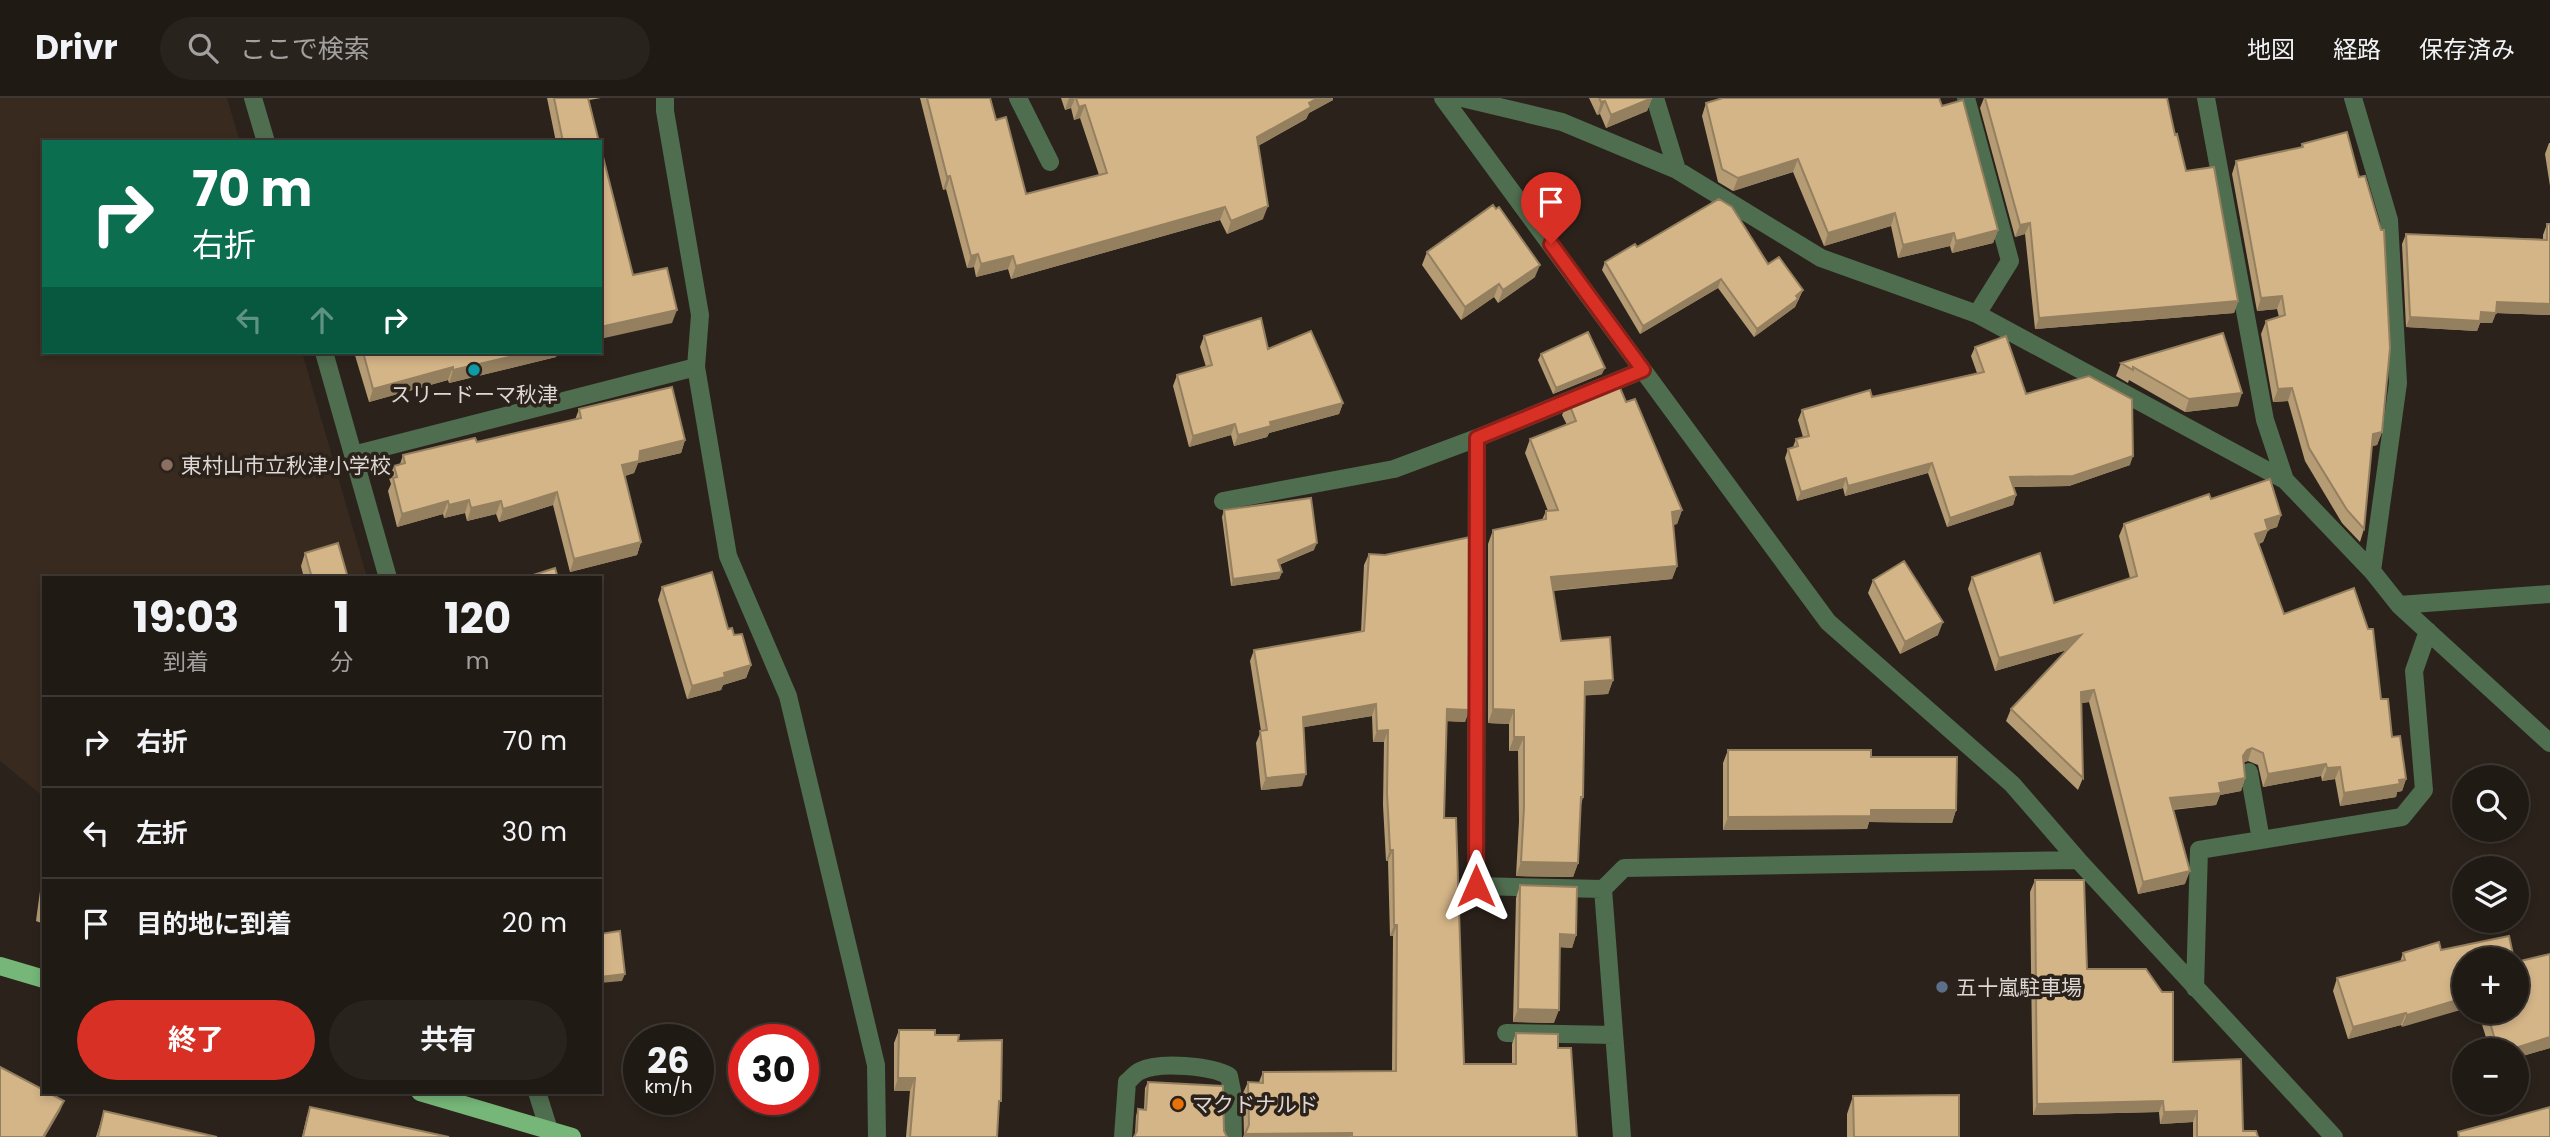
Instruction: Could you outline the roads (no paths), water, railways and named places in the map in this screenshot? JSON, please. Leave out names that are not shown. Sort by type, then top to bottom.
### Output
[{"type":"main road","points":[[0,966],[42,978]]},
{"type":"main road","points":[[427,1094],[572,1137]]},
{"type":"street","points":[[253,98],[265,140]]},
{"type":"street","points":[[665,98],[664,111],[700,315],[696,367],[728,556],[788,696],[876,1065],[877,1137]]},
{"type":"street","points":[[1018,98],[1050,162]]},
{"type":"street","points":[[1443,98],[1828,622],[2012,784],[2078,860],[2334,1137]]},
{"type":"street","points":[[1462,98],[1562,122],[1677,170],[1821,258],[1977,314],[2285,480],[2372,571],[2399,605],[2550,743]]},
{"type":"street","points":[[1654,98],[1677,170]]},
{"type":"street","points":[[1966,98],[2010,261],[1977,314]]},
{"type":"street","points":[[2206,98],[2265,420],[2285,480]]},
{"type":"street","points":[[2353,98],[2389,220],[2398,383],[2372,571]]},
{"type":"street","points":[[325,354],[387,576]]},
{"type":"street","points":[[353,455],[696,367]]},
{"type":"street","points":[[1223,501],[1394,470],[1643,370]]},
{"type":"street","points":[[1477,438],[1476,886],[1603,889],[1624,868],[2078,860]]},
{"type":"street","points":[[2399,605],[2550,594]]},
{"type":"street","points":[[2195,988],[2199,850],[2402,817],[2424,790],[2414,671],[2428,631]]},
{"type":"street","points":[[2249,772],[2260,841]]},
{"type":"street","points":[[1603,889],[1622,1137]]},
{"type":"street","points":[[1506,1033],[1614,1035]]},
{"type":"street","points":[[1122,1137],[1127,1082],[1139,1071],[1155,1066],[1220,1071],[1229,1076],[1233,1137]]},
{"type":"street","points":[[538,1094],[549,1130]]},
{"type":"place","name":"スリードーマ秋津","points":[[474,370]]},
{"type":"place","name":"東村山市立秋津小学校","points":[[167,465]]},
{"type":"place","name":"五十嵐駐車場","points":[[1942,987]]},
{"type":"place","name":"マクドナルド","points":[[1178,1104]]}]
